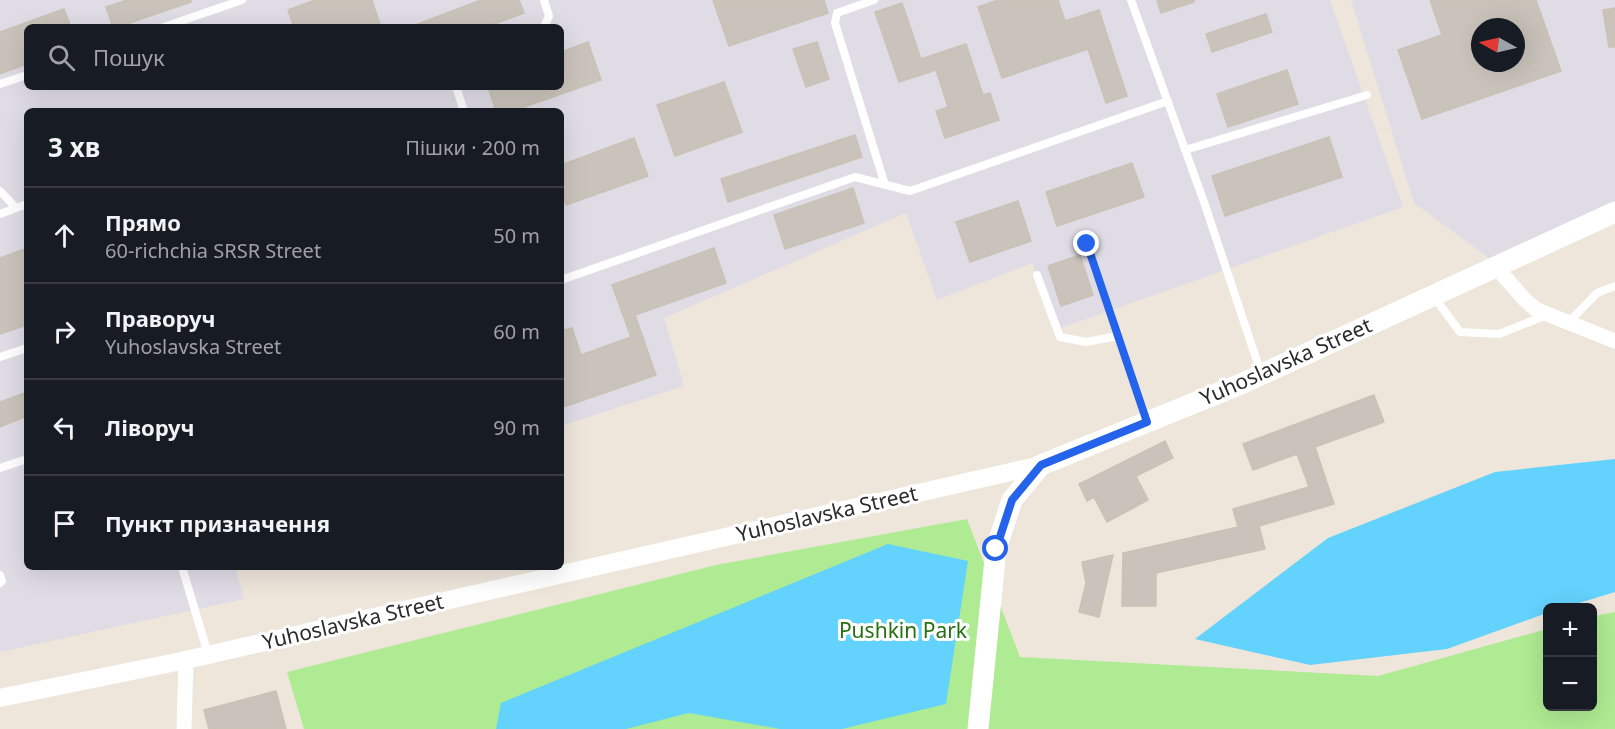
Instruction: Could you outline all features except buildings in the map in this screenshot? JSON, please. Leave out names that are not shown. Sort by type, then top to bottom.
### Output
[{"type":"main road","name":"Yuhoslavska Street","points":[[1041,465],[1262,374],[1615,212]]},
{"type":"main road","points":[[978,729],[996,549],[1012,500],[1041,465]]},
{"type":"street","points":[[1496,267],[1525,300],[1547,315],[1615,341]]},
{"type":"street","name":"Yuhoslavska Street","points":[[0,698],[186,660],[1041,465]]},
{"type":"street","points":[[184,729],[186,660]]},
{"type":"lane","points":[[173,24],[242,0]]},
{"type":"lane","points":[[544,0],[549,16],[545,24]]},
{"type":"lane","points":[[874,0],[837,13],[835,23],[885,185]]},
{"type":"lane","points":[[1131,0],[1262,374]]},
{"type":"lane","points":[[0,84],[24,76]]},
{"type":"lane","points":[[457,90],[463,108]]},
{"type":"lane","points":[[1185,150],[1367,95]]},
{"type":"lane","points":[[564,279],[855,177],[910,191],[1168,101]]},
{"type":"lane","points":[[0,191],[16,208]]},
{"type":"lane","points":[[0,214],[24,205]]},
{"type":"lane","points":[[1087,244],[1147,422]]},
{"type":"lane","points":[[1037,275],[1060,338],[1086,342],[1118,336]]},
{"type":"lane","points":[[1568,323],[1597,293],[1615,286]]},
{"type":"lane","points":[[1433,296],[1460,332],[1499,334],[1547,315]]},
{"type":"lane","points":[[0,357],[24,349]]},
{"type":"lane","points":[[0,468],[24,460]]},
{"type":"lane","points":[[183,570],[208,655]]},
{"type":"lane","points":[[0,575],[2,581],[0,583]]},
{"type":"shaded area","points":[[0,0],[1330,0],[1403,207],[1058,329],[1032,263],[937,300],[906,213],[664,318],[684,386],[564,425],[564,108],[24,108],[24,570],[236,570],[244,599],[0,652]]},
{"type":"shaded area","points":[[1351,0],[1615,0],[1615,205],[1493,261],[1414,203]]},
{"type":"green space","name":"Pushkin Park","points":[[967,519],[1020,657],[1378,676],[1543,630],[1543,711],[1597,711],[1597,615],[1615,612],[1615,729],[304,729],[287,672],[716,565]]},
{"type":"water","points":[[1615,459],[1615,592],[1579,603],[1543,603],[1543,614],[1447,649],[1310,665],[1195,639],[1328,538],[1495,472]]},
{"type":"water","points":[[888,544],[968,561],[946,704],[842,729],[780,729],[689,713],[626,729],[496,729],[501,703]]},
{"type":"route","points":[[996,549],[1012,500],[1041,465],[1147,422],[1087,244]]}]
